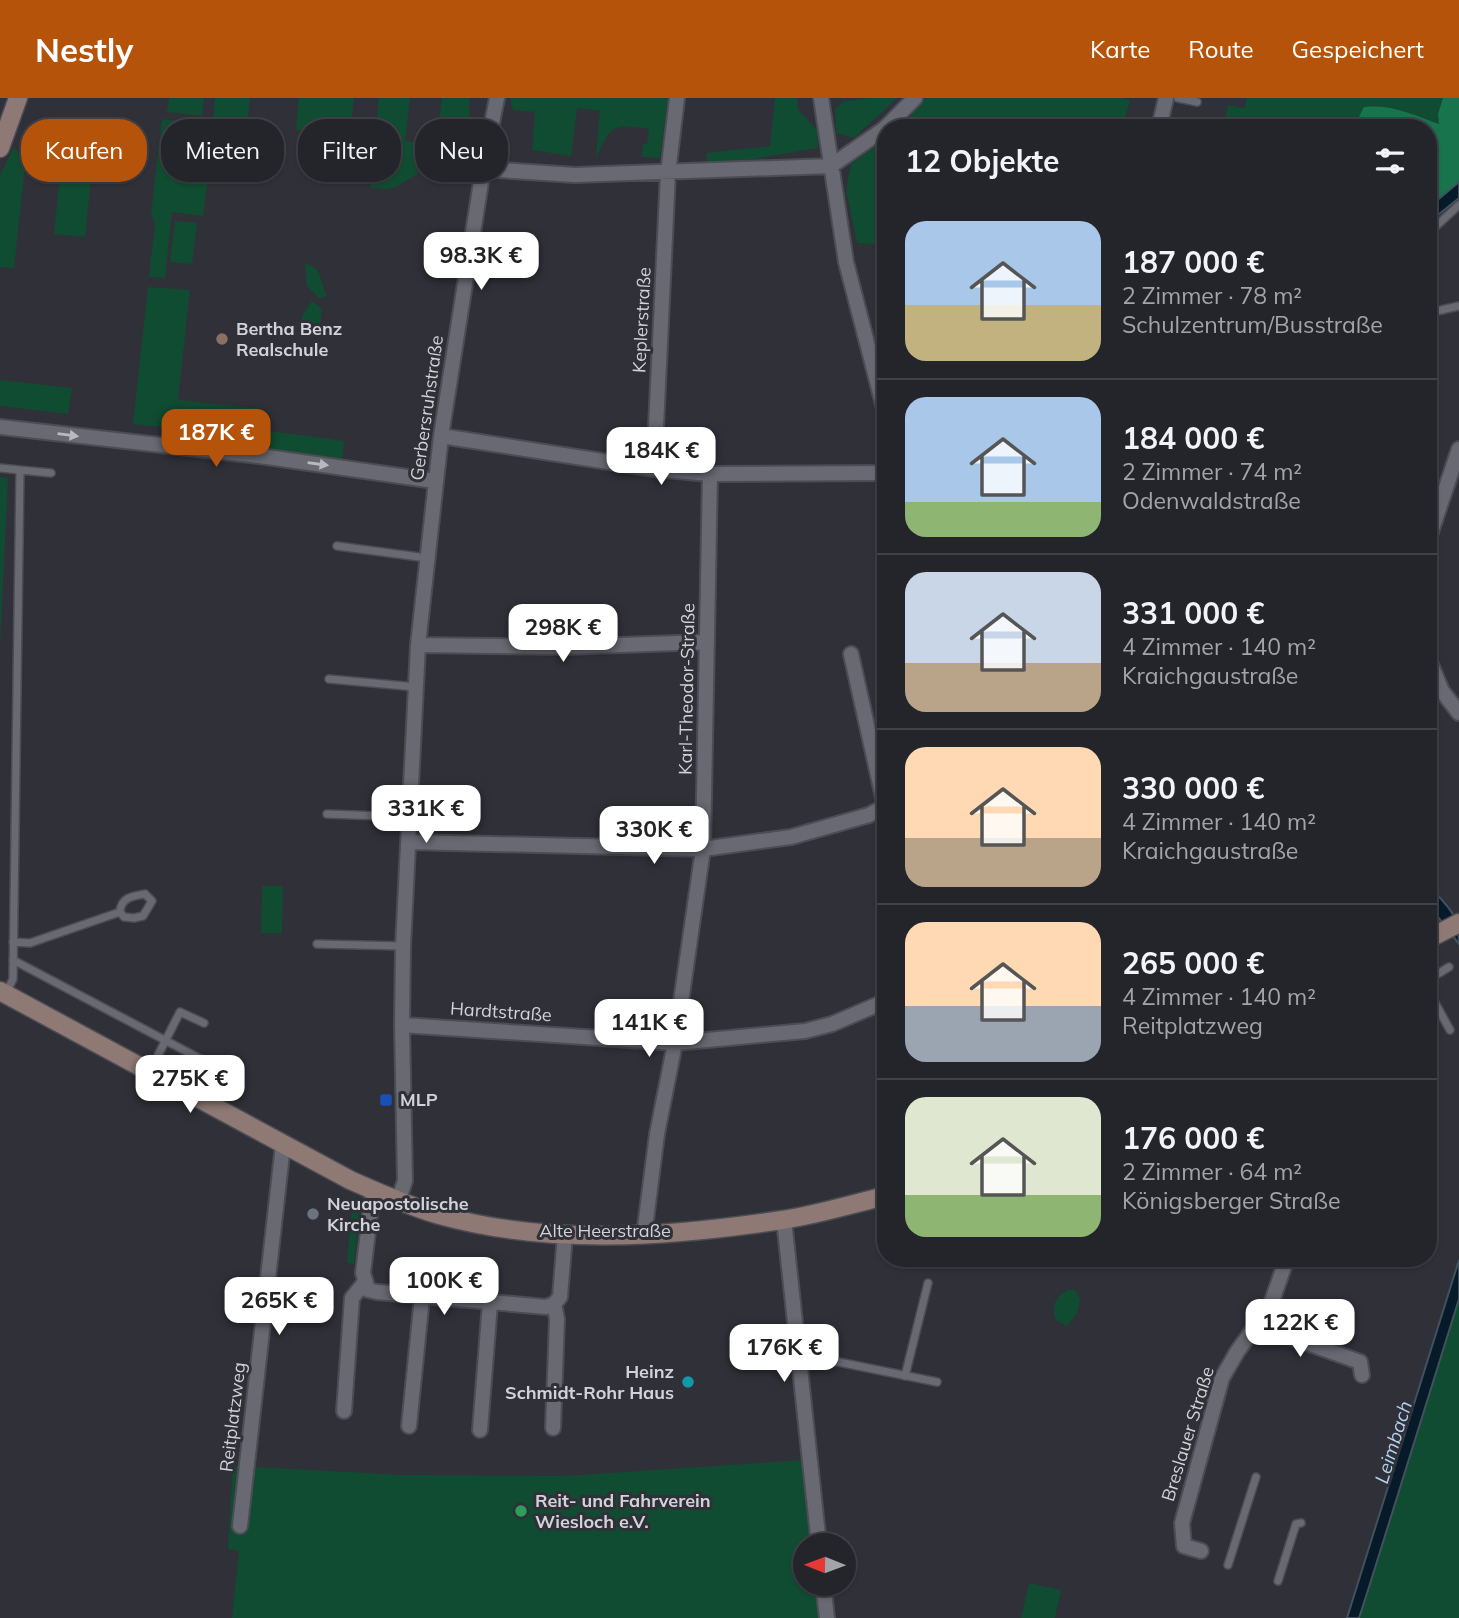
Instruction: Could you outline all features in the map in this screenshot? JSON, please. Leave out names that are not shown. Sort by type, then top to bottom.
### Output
[{"type":"street","points":[[0,148],[18,98]]},
{"type":"street","name":"Gerbersruhstraße","points":[[493,119],[497,98]]},
{"type":"street","name":"Keplerstraße","points":[[654,469],[668,173],[677,98]]},
{"type":"street","points":[[821,98],[846,262],[877,381]]},
{"type":"street","points":[[894,119],[915,98]]},
{"type":"street","points":[[1161,119],[1166,98]]},
{"type":"street","points":[[508,171],[575,175],[831,166],[877,134]]},
{"type":"street","name":"Gerbersruhstraße","points":[[398,1201],[405,1181],[403,946],[418,645],[441,436],[481,182]]},
{"type":"street","points":[[0,427],[267,457],[435,481]]},
{"type":"street","points":[[441,436],[654,469],[710,474],[877,473]]},
{"type":"street","points":[[1437,514],[1459,449]]},
{"type":"street","name":"Karl-Theodor-Straße","points":[[644,1235],[657,1134],[675,1043],[703,849],[710,474]]},
{"type":"street","points":[[418,645],[563,647],[707,642]]},
{"type":"street","points":[[851,654],[877,772]]},
{"type":"street","points":[[1437,679],[1442,691],[1459,713]]},
{"type":"street","points":[[409,842],[703,849],[791,836],[877,812]]},
{"type":"street","points":[[1437,934],[1459,923]]},
{"type":"street","name":"Alte Heerstraße","points":[[3,992],[283,1145],[373,1190],[438,1215],[484,1226],[565,1235],[644,1235],[784,1220],[877,1198]]},
{"type":"street","name":"Hardtstraße","points":[[402,1026],[675,1043],[805,1031],[832,1024],[877,1005]]},
{"type":"street","name":"Reitplatzweg","points":[[240,1525],[283,1145]]},
{"type":"street","points":[[373,1190],[363,1273],[368,1290],[546,1307],[554,1304],[560,1297],[565,1235]]},
{"type":"street","points":[[784,1220],[818,1533]]},
{"type":"street","name":"Breslauer Straße","points":[[1201,1551],[1184,1546],[1182,1523],[1222,1378],[1270,1304],[1284,1267]]},
{"type":"street","points":[[344,1411],[352,1298],[364,1283]]},
{"type":"street","points":[[409,1426],[422,1297]]},
{"type":"street","points":[[480,1430],[490,1303]]},
{"type":"street","points":[[554,1304],[557,1319],[554,1428]]},
{"type":"street","points":[[1257,1325],[1360,1362],[1362,1375]]},
{"type":"street","points":[[824,1596],[827,1618]]},
{"type":"lane","points":[[1178,98],[1197,102]]},
{"type":"lane","points":[[1437,225],[1459,205]]},
{"type":"lane","points":[[1437,311],[1459,306]]},
{"type":"lane","points":[[0,468],[51,473]]},
{"type":"lane","points":[[3,992],[13,979],[20,470]]},
{"type":"lane","points":[[337,546],[427,558]]},
{"type":"lane","points":[[329,680],[416,687]]},
{"type":"lane","points":[[327,814],[411,817]]},
{"type":"lane","points":[[145,894],[152,901],[144,916],[134,919],[124,917],[120,912],[127,897],[145,894]]},
{"type":"lane","points":[[13,942],[30,943],[120,912]]},
{"type":"lane","points":[[317,944],[403,946]]},
{"type":"lane","points":[[13,960],[212,1065]]},
{"type":"lane","points":[[1437,974],[1449,967]]},
{"type":"lane","points":[[1437,1006],[1450,1030]]},
{"type":"lane","points":[[150,1071],[180,1012],[204,1024]]},
{"type":"lane","points":[[905,1376],[928,1283]]},
{"type":"lane","points":[[798,1354],[937,1382]]},
{"type":"lane","points":[[1228,1565],[1256,1477]]},
{"type":"lane","points":[[1278,1581],[1296,1524],[1301,1523]]},
{"type":"green space","points":[[169,98],[204,98],[202,116],[167,112]]},
{"type":"green space","points":[[215,98],[250,98],[248,119],[213,119]]},
{"type":"green space","points":[[299,98],[354,98],[352,119],[298,119],[296,130]]},
{"type":"green space","points":[[379,98],[410,98],[405,141],[415,142],[415,175],[392,188],[370,188],[371,182],[401,182],[401,119],[377,119]]},
{"type":"green space","points":[[442,98],[470,98],[470,119],[439,119]]},
{"type":"green space","points":[[510,98],[668,98],[660,158],[642,157],[643,144],[647,144],[649,129],[620,127],[614,129],[606,138],[596,158],[600,111],[577,108],[571,156],[532,150],[535,112],[513,110]]},
{"type":"green space","points":[[775,98],[797,98],[798,109],[817,130],[818,148],[707,167],[707,153],[770,146]]},
{"type":"green space","points":[[897,98],[854,138],[836,133],[835,109],[843,102]]},
{"type":"green space","points":[[926,98],[1130,100],[1125,119],[908,119]]},
{"type":"green space","points":[[1247,98],[1443,98],[1438,114],[1440,124],[1437,119],[1425,119],[1374,105],[1357,119],[1225,119],[1228,105],[1244,108]]},
{"type":"green space","points":[[1443,98],[1459,98],[1459,182],[1437,200],[1437,123],[1439,124],[1438,114]]},
{"type":"green space","points":[[1364,107],[1402,111],[1425,119],[1358,119]]},
{"type":"green space","points":[[161,128],[161,182],[207,182],[203,216],[172,212],[165,278],[149,277],[155,224],[151,214]]},
{"type":"green space","points":[[877,146],[877,244],[857,243],[846,190],[851,164]]},
{"type":"green space","points":[[14,147],[21,155],[21,182],[23,182],[14,268],[0,267],[0,175]]},
{"type":"green space","points":[[59,182],[91,182],[85,237],[54,234]]},
{"type":"green space","points":[[175,221],[197,223],[192,264],[170,262]]},
{"type":"green space","points":[[305,263],[318,272],[327,296],[319,298],[307,286]]},
{"type":"green space","points":[[148,287],[190,290],[178,400],[264,409],[261,430],[344,441],[342,461],[266,452],[238,435],[133,424]]},
{"type":"green space","points":[[312,301],[322,309],[320,324],[313,332],[305,334],[301,329],[302,316]]},
{"type":"green space","points":[[0,380],[72,388],[68,414],[0,406]]},
{"type":"green space","points":[[0,477],[8,478],[0,646]]},
{"type":"green space","points":[[407,695],[403,805],[401,805]]},
{"type":"green space","points":[[262,886],[283,886],[282,933],[261,933]]},
{"type":"green space","points":[[353,1196],[358,1199],[360,1205],[354,1264],[347,1263]]},
{"type":"green space","points":[[1067,1290],[1075,1290],[1080,1300],[1077,1313],[1067,1326],[1056,1320],[1054,1306]]},
{"type":"green space","points":[[1459,1298],[1459,1618],[1359,1618],[1449,1327]]},
{"type":"green space","name":"Reit- und Fahrverein Wiesloch e.V.","points":[[805,1460],[814,1533],[793,1533],[793,1596],[821,1596],[824,1618],[232,1618],[239,1551],[228,1549],[233,1466],[402,1475],[565,1476]]},
{"type":"green space","points":[[1029,1583],[1061,1590],[1055,1618],[1021,1618]]},
{"type":"water","points":[[1459,182],[1459,198],[1437,216],[1437,200]]},
{"type":"water","points":[[1437,894],[1454,918],[1459,944],[1437,916]]},
{"type":"water","points":[[1459,1260],[1459,1299],[1369,1587],[1359,1618],[1347,1618]]},
{"type":"place","name":"Bertha Benz Realschule","points":[[222,339]]},
{"type":"place","name":"MLP","points":[[386,1100]]},
{"type":"place","name":"Neuapostolische Kirche","points":[[313,1214]]},
{"type":"place","name":"Heinz Schmidt-Rohr Haus","points":[[688,1382]]},
{"type":"place","name":"Reit- und Fahrverein Wiesloch e.V.","points":[[521,1511]]},
{"type":"water label","name":"Leimbach","points":[[1393,1442]]}]
